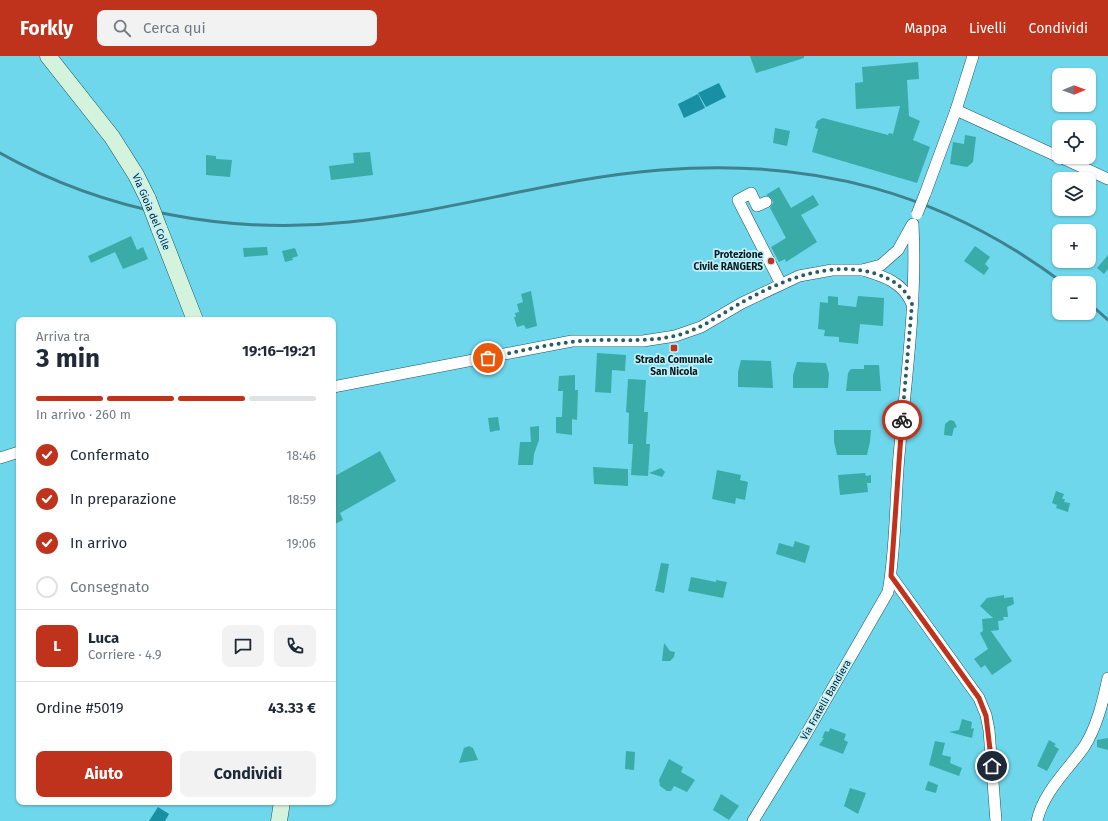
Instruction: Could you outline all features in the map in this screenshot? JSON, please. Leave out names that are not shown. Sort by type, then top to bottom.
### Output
[{"type":"main road","name":"Via Gioia del Colle","points":[[48,56],[112,137],[136,175],[148,200],[194,317]]},
{"type":"main road","points":[[279,821],[282,805]]},
{"type":"street","points":[[336,386],[572,342],[643,341],[675,336],[701,327],[742,303],[799,276],[815,272],[862,270],[881,265],[898,250],[915,219],[956,110],[974,56]]},
{"type":"street","points":[[956,110],[1052,154]]},
{"type":"street","points":[[1075,164],[1108,179]]},
{"type":"street","points":[[766,202],[758,206],[751,193],[738,200],[782,284]]},
{"type":"street","name":"Via Fratelli Bandiera","points":[[753,821],[802,741],[888,592],[891,576],[912,304],[915,219]]},
{"type":"street","points":[[898,250],[914,259]]},
{"type":"street","points":[[862,270],[898,284],[904,290],[912,304]]},
{"type":"street","points":[[0,458],[16,453]]},
{"type":"street","points":[[891,576],[979,698],[986,716],[989,730],[996,821]]},
{"type":"street","points":[[1037,821],[1044,802],[1084,746],[1093,730],[1108,678]]},
{"type":"water","points":[[719,83],[726,97],[706,107],[698,93]]},
{"type":"water","points":[[698,94],[705,108],[684,118],[678,104]]},
{"type":"water","points":[[158,807],[169,814],[165,821],[149,821]]},
{"type":"building","points":[[750,56],[804,56],[804,58],[756,73]]},
{"type":"building","points":[[918,62],[919,79],[907,80],[909,116],[920,121],[913,140],[930,147],[917,183],[812,152],[818,129],[815,128],[817,121],[823,118],[888,135],[889,133],[893,134],[900,106],[856,109],[855,83],[863,82],[862,67]]},
{"type":"building","points":[[775,128],[790,131],[787,146],[773,143]]},
{"type":"building","points":[[965,135],[976,137],[973,162],[967,167],[950,164],[953,142],[964,144]]},
{"type":"building","points":[[370,152],[373,175],[331,180],[329,166],[354,163],[353,153]]},
{"type":"building","points":[[206,155],[216,156],[216,159],[232,160],[230,177],[206,175]]},
{"type":"building","points":[[779,187],[791,208],[813,195],[819,205],[801,215],[817,242],[786,262],[785,259],[779,262],[771,247],[786,238],[770,208],[773,203],[772,199],[766,195]]},
{"type":"building","points":[[131,236],[137,250],[143,247],[148,259],[123,269],[115,252],[91,263],[88,256]]},
{"type":"building","points":[[975,246],[990,257],[985,264],[989,268],[984,275],[964,261]]},
{"type":"building","points":[[267,247],[268,255],[244,257],[243,248]]},
{"type":"building","points":[[295,248],[298,256],[292,258],[293,260],[285,262],[282,251]]},
{"type":"building","points":[[1108,255],[1108,269],[1104,274],[1097,268]]},
{"type":"building","points":[[531,291],[537,326],[526,329],[524,325],[517,327],[514,317],[516,317],[515,313],[519,312],[517,304],[523,302],[521,294]]},
{"type":"building","points":[[828,296],[838,297],[838,305],[856,307],[858,296],[884,298],[883,326],[860,324],[858,344],[839,342],[839,337],[824,336],[825,330],[818,329],[820,302],[828,303]]},
{"type":"building","points":[[597,353],[626,355],[625,371],[612,370],[611,393],[595,392]]},
{"type":"building","points":[[741,360],[771,361],[773,388],[738,387],[738,372]]},
{"type":"building","points":[[797,362],[826,363],[829,374],[828,388],[793,388],[793,375]]},
{"type":"building","points":[[864,365],[879,365],[881,391],[846,391],[848,373],[851,369],[864,369]]},
{"type":"building","points":[[575,375],[575,390],[578,390],[577,420],[572,419],[572,435],[556,433],[556,417],[562,417],[563,391],[558,391],[559,376]]},
{"type":"building","points":[[628,379],[646,380],[644,412],[648,412],[646,444],[650,444],[648,476],[631,475],[633,444],[628,444],[629,413],[626,412]]},
{"type":"building","points":[[498,417],[500,430],[490,432],[488,418]]},
{"type":"building","points":[[950,420],[954,421],[957,427],[954,428],[952,436],[944,435],[945,424]]},
{"type":"building","points":[[539,426],[539,440],[534,454],[533,465],[518,465],[520,442],[531,442],[530,427]]},
{"type":"building","points":[[834,430],[871,430],[867,455],[837,455],[834,442]]},
{"type":"building","points":[[380,451],[396,481],[340,513],[343,520],[336,524],[336,475]]},
{"type":"building","points":[[593,467],[628,469],[628,486],[594,484]]},
{"type":"building","points":[[661,468],[665,472],[662,477],[649,473]]},
{"type":"building","points":[[717,470],[741,475],[740,480],[748,482],[745,500],[736,498],[735,504],[712,499]]},
{"type":"building","points":[[865,473],[866,476],[871,475],[871,483],[867,483],[868,492],[840,495],[838,475]]},
{"type":"building","points":[[1056,491],[1064,494],[1062,499],[1065,499],[1064,502],[1070,503],[1068,512],[1056,508],[1057,505],[1052,503]]},
{"type":"building","points":[[795,541],[810,546],[805,563],[776,554],[779,543],[793,547]]},
{"type":"building","points":[[661,563],[669,564],[664,593],[655,591]]},
{"type":"building","points":[[691,577],[716,582],[716,580],[727,582],[723,598],[688,591]]},
{"type":"building","points":[[1004,595],[1004,598],[1013,597],[1014,604],[1007,607],[1008,617],[1003,617],[1004,620],[998,621],[999,630],[991,631],[1012,661],[992,675],[985,665],[981,668],[974,659],[988,649],[980,633],[983,631],[982,619],[993,618],[980,606],[987,598]]},
{"type":"building","points":[[664,643],[670,651],[675,652],[674,657],[670,661],[662,661]]},
{"type":"building","points":[[962,719],[972,722],[971,729],[974,728],[972,738],[949,732],[959,730]]},
{"type":"building","points":[[830,728],[846,734],[844,740],[848,742],[843,754],[819,745],[824,738],[822,738],[825,731],[829,732]]},
{"type":"building","points":[[1108,738],[1108,750],[1097,747],[1097,740]]},
{"type":"building","points":[[1049,740],[1056,744],[1054,746],[1059,749],[1047,771],[1037,766]]},
{"type":"building","points":[[935,741],[945,743],[942,755],[951,757],[950,763],[962,768],[959,776],[929,765]]},
{"type":"building","points":[[469,746],[473,748],[478,760],[459,763],[464,748]]},
{"type":"building","points":[[626,751],[635,752],[634,770],[625,769]]},
{"type":"building","points":[[669,759],[683,767],[681,772],[695,780],[687,792],[674,786],[671,791],[667,791],[660,786],[659,780]]},
{"type":"building","points":[[928,781],[938,785],[936,793],[925,790]]},
{"type":"building","points":[[850,788],[866,793],[858,814],[844,806]]},
{"type":"building","points":[[721,794],[739,806],[729,820],[713,810]]},
{"type":"railway","points":[[0,153],[40,173],[82,190],[125,204],[169,214],[214,221],[259,225],[304,225],[349,222],[388,217],[583,180],[661,170],[717,168],[770,170],[823,176],[873,188],[922,204],[970,225],[1017,252],[1053,276]]},
{"type":"railway","points":[[1096,309],[1108,320]]},
{"type":"way so far","points":[[488,358],[572,342],[603,340],[643,341],[675,336],[701,327],[742,303],[799,276],[832,270],[862,270],[883,276],[898,284],[910,298],[912,304],[902,420]]},
{"type":"place","name":"Protezione Civile RANGERS","points":[[771,261]]},
{"type":"place","name":"Strada Comunale San Nicola","points":[[674,348]]},
{"type":"route","points":[[902,420],[891,576],[979,698],[986,716],[989,730],[992,766]]}]
